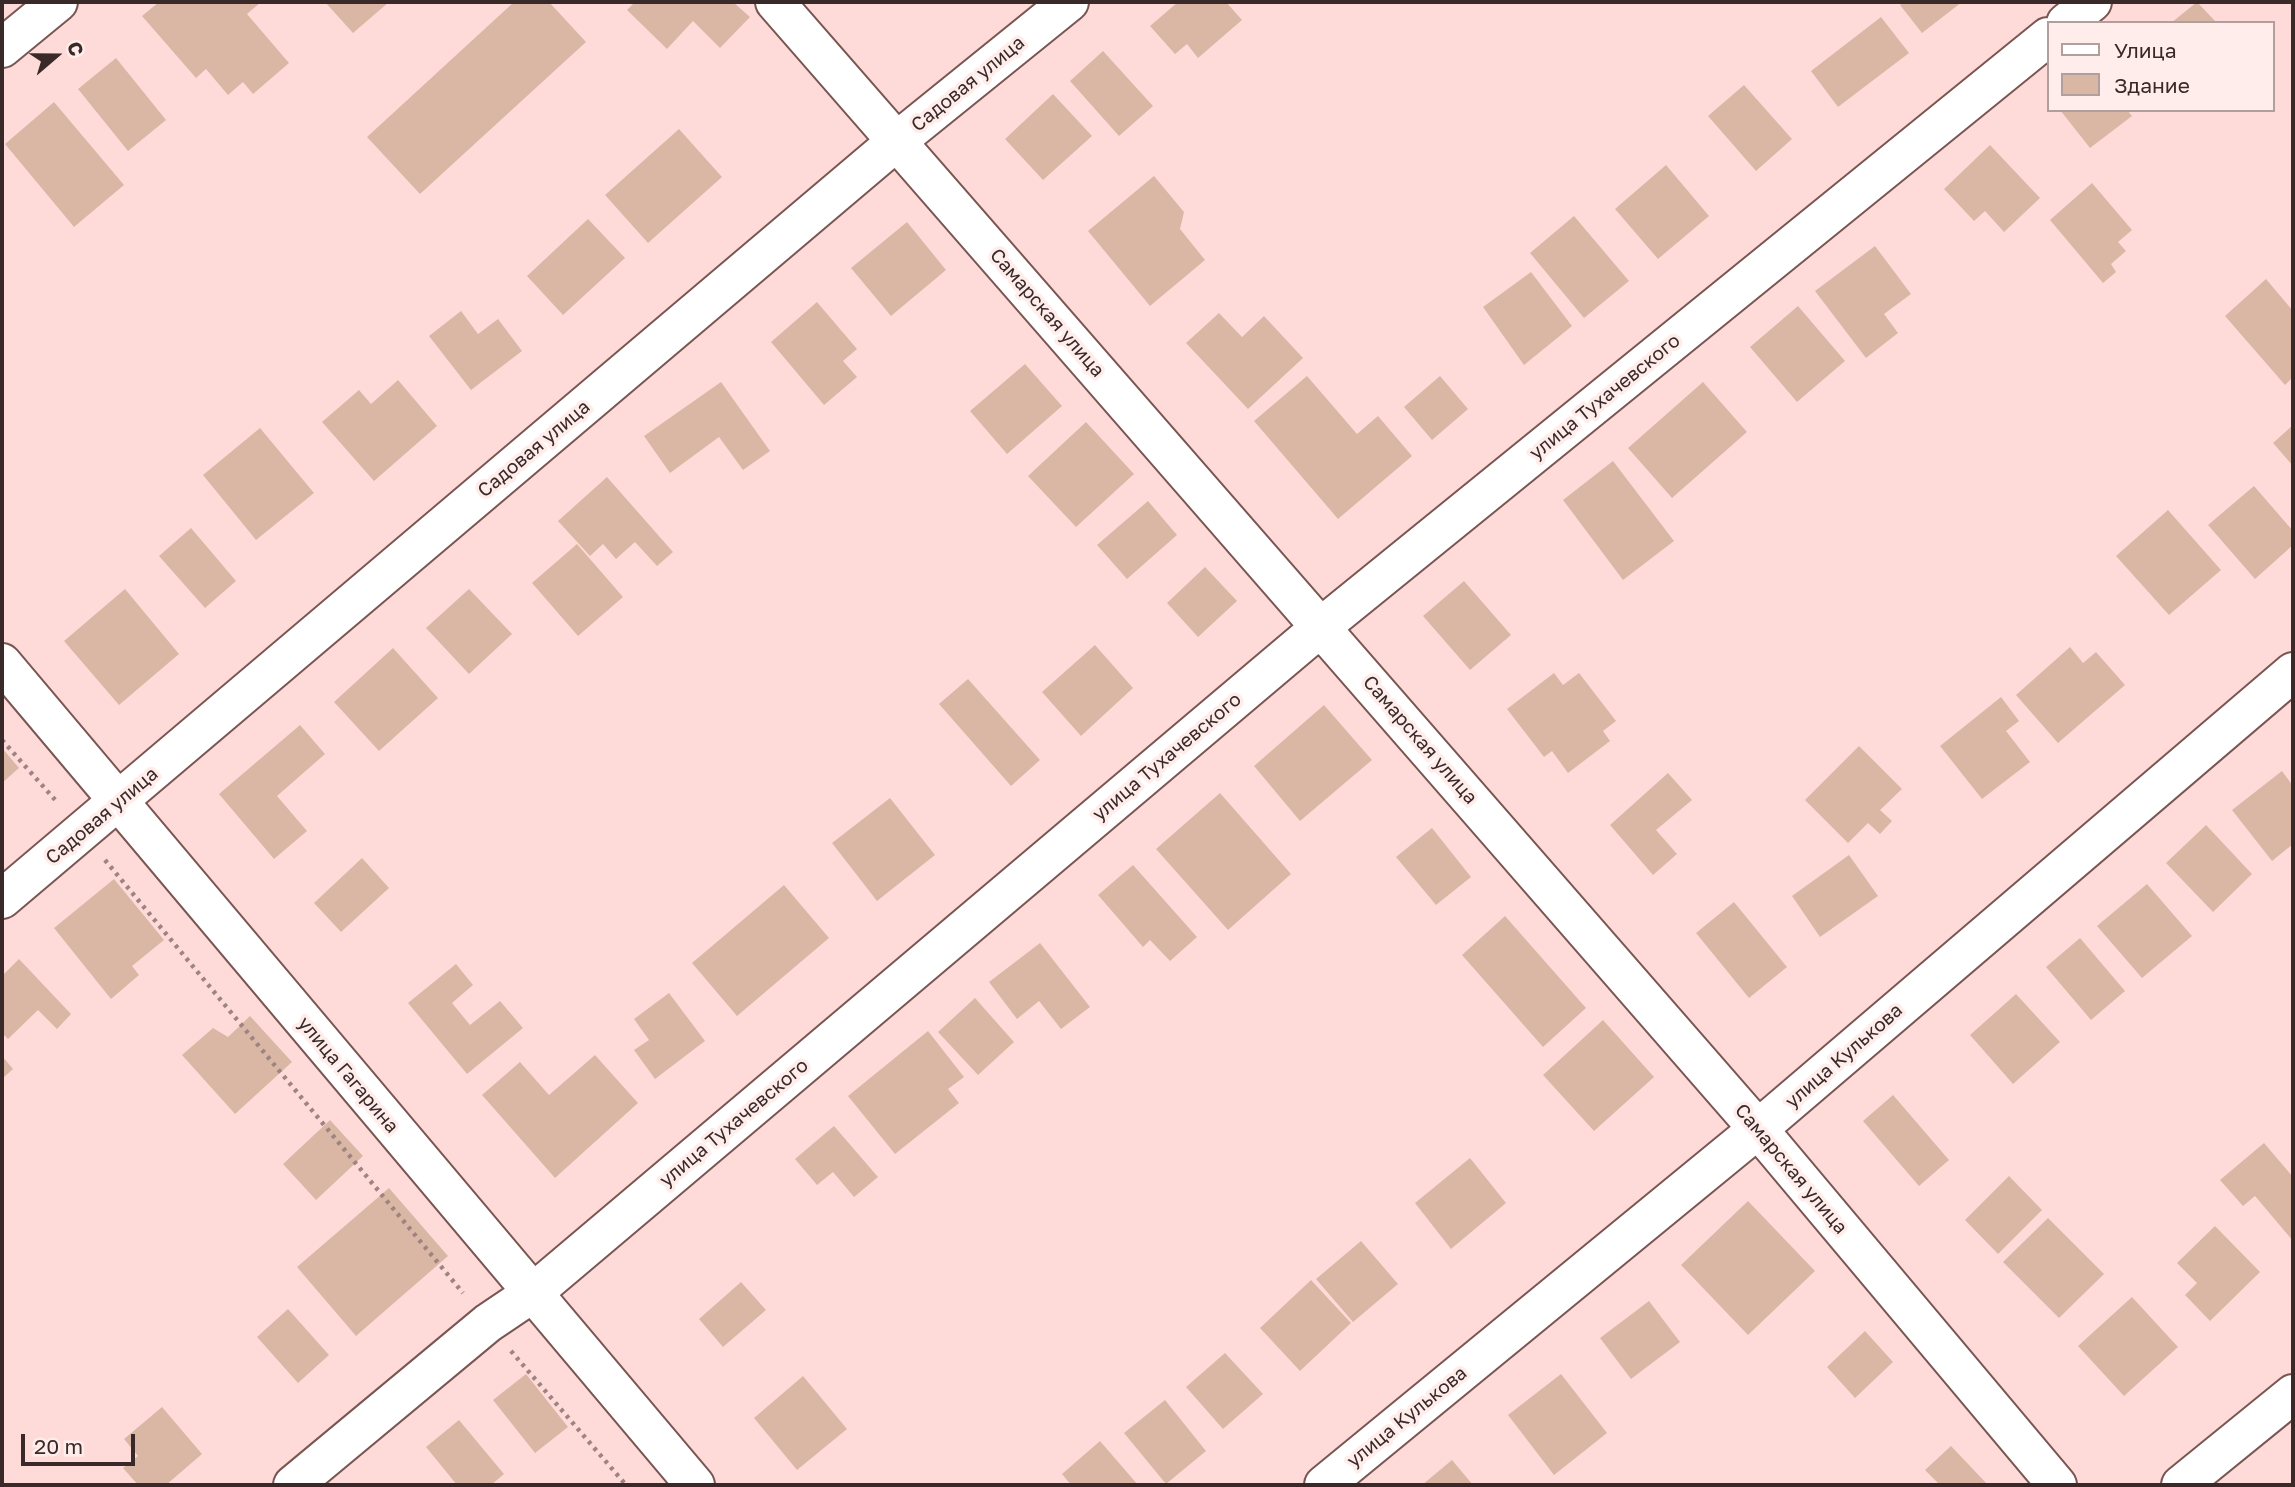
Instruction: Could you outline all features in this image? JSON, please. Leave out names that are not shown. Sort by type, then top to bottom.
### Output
[{"type":"street","points":[[2,48],[58,2]]},
{"type":"street","name":"Самарская улица","points":[[775,2],[1758,1129],[2056,1485]]},
{"type":"street","name":"Садовая улица","points":[[2,900],[897,141],[1069,2]]},
{"type":"street","points":[[2068,21],[2092,2]]},
{"type":"street","name":"улица Тухачевского","points":[[293,1485],[488,1323],[534,1292],[1321,626],[2046,39]]},
{"type":"street","name":"улица Гагарина","points":[[2,663],[118,804],[695,1485]]},
{"type":"street","name":"улица Кулькова","points":[[1324,1485],[1758,1129],[2293,672]]},
{"type":"street","points":[[2181,1485],[2293,1394]]},
{"type":"path","points":[[2,740],[82,831],[488,1323],[626,1485]]},
{"type":"building","points":[[159,2],[261,2],[247,14],[289,63],[253,94],[243,82],[228,95],[206,69],[196,78],[142,16]]},
{"type":"building","points":[[325,2],[389,2],[353,33]]},
{"type":"building","points":[[514,2],[549,2],[586,42],[420,194],[367,137]]},
{"type":"building","points":[[635,2],[733,2],[750,17],[720,48],[693,21],[667,49],[627,10]]},
{"type":"building","points":[[1178,2],[1226,2],[1242,20],[1198,58],[1187,44],[1175,54],[1150,26]]},
{"type":"building","points":[[1904,2],[1962,2],[1922,33],[1900,5]]},
{"type":"building","points":[[2197,2],[2215,21],[2173,21]]},
{"type":"building","points":[[1881,17],[1909,53],[1838,107],[1811,71]]},
{"type":"building","points":[[1103,51],[1153,106],[1119,136],[1070,81]]},
{"type":"building","points":[[116,58],[166,120],[128,151],[78,89]]},
{"type":"building","points":[[1744,85],[1792,139],[1756,171],[1708,116]]},
{"type":"building","points":[[1053,94],[1092,136],[1043,180],[1005,139]]},
{"type":"building","points":[[54,102],[124,185],[74,227],[5,144]]},
{"type":"building","points":[[2062,112],[2129,112],[2132,116],[2090,148]]},
{"type":"building","points":[[679,129],[722,177],[648,243],[605,195]]},
{"type":"building","points":[[1990,145],[2040,198],[2004,232],[1985,211],[1974,221],[1944,189]]},
{"type":"building","points":[[1666,165],[1709,216],[1658,259],[1615,209]]},
{"type":"building","points":[[1154,176],[1184,212],[1180,229],[1205,260],[1150,306],[1088,231]]},
{"type":"building","points":[[2092,183],[2132,230],[2118,242],[2126,251],[2111,264],[2116,272],[2103,283],[2050,220]]},
{"type":"building","points":[[1574,216],[1629,281],[1584,318],[1530,253]]},
{"type":"building","points":[[588,219],[625,258],[563,315],[527,276]]},
{"type":"building","points":[[907,222],[946,270],[891,316],[851,268]]},
{"type":"building","points":[[1875,246],[1911,294],[1884,314],[1898,333],[1866,358],[1815,291]]},
{"type":"building","points":[[1531,272],[1572,326],[1524,365],[1483,307]]},
{"type":"building","points":[[2266,279],[2293,311],[2293,377],[2285,385],[2225,316]]},
{"type":"building","points":[[817,302],[857,349],[843,361],[857,377],[824,405],[771,342]]},
{"type":"building","points":[[1798,306],[1845,361],[1797,402],[1750,347]]},
{"type":"building","points":[[461,311],[478,334],[498,319],[522,351],[471,390],[429,336]]},
{"type":"building","points":[[1219,313],[1242,337],[1264,316],[1303,358],[1248,409],[1186,343]]},
{"type":"building","points":[[1025,364],[1062,406],[1007,454],[970,411]]},
{"type":"building","points":[[1307,376],[1357,434],[1378,416],[1412,456],[1338,519],[1254,421]]},
{"type":"building","points":[[1440,376],[1468,409],[1432,440],[1404,407]]},
{"type":"building","points":[[398,380],[437,426],[374,481],[322,422],[359,390],[371,404]]},
{"type":"building","points":[[721,382],[770,451],[743,470],[719,437],[670,473],[644,436]]},
{"type":"building","points":[[1703,382],[1747,432],[1672,498],[1628,448]]},
{"type":"building","points":[[1086,422],[1134,474],[1076,527],[1028,476]]},
{"type":"building","points":[[2293,425],[2293,466],[2273,443]]},
{"type":"building","points":[[260,428],[314,493],[256,540],[203,475]]},
{"type":"building","points":[[1613,461],[1674,541],[1623,580],[1563,500]]},
{"type":"building","points":[[607,477],[673,552],[657,566],[635,542],[616,559],[603,544],[590,556],[558,521]]},
{"type":"building","points":[[2254,486],[2293,531],[2293,545],[2255,579],[2208,525]]},
{"type":"building","points":[[1148,501],[1177,535],[1127,579],[1097,545]]},
{"type":"building","points":[[2168,510],[2221,570],[2169,615],[2116,556]]},
{"type":"building","points":[[191,528],[236,581],[205,608],[159,556]]},
{"type":"building","points":[[577,544],[623,597],[578,636],[532,583]]},
{"type":"building","points":[[1205,567],[1237,601],[1198,637],[1167,603]]},
{"type":"building","points":[[1464,581],[1511,635],[1470,670],[1423,616]]},
{"type":"building","points":[[125,589],[179,654],[119,705],[64,641]]},
{"type":"building","points":[[469,589],[512,634],[469,674],[426,628]]},
{"type":"building","points":[[1095,645],[1133,688],[1081,736],[1042,692]]},
{"type":"building","points":[[2070,647],[2083,663],[2096,652],[2125,685],[2058,743],[2016,695]]},
{"type":"building","points":[[393,648],[438,698],[379,751],[334,702]]},
{"type":"building","points":[[1554,673],[1563,685],[1579,673],[1616,721],[1603,731],[1610,741],[1568,773],[1552,751],[1544,757],[1507,709]]},
{"type":"building","points":[[968,679],[1040,760],[1011,786],[939,704]]},
{"type":"building","points":[[2001,697],[2019,721],[2006,731],[2030,762],[1982,799],[1940,746]]},
{"type":"building","points":[[1324,705],[1372,760],[1300,821],[1254,766]]},
{"type":"building","points":[[300,725],[325,754],[277,796],[307,831],[274,859],[219,794]]},
{"type":"building","points":[[1859,746],[1902,789],[1880,810],[1892,821],[1880,834],[1868,823],[1848,843],[1805,800]]},
{"type":"building","points":[[2,748],[19,768],[2,783]]},
{"type":"building","points":[[2282,771],[2293,786],[2293,844],[2272,861],[2232,810]]},
{"type":"building","points":[[1668,773],[1692,800],[1656,830],[1677,854],[1653,875],[1610,825]]},
{"type":"building","points":[[1220,793],[1291,874],[1228,930],[1156,849]]},
{"type":"building","points":[[890,798],[935,855],[877,901],[832,843]]},
{"type":"building","points":[[2206,825],[2252,874],[2213,912],[2166,863]]},
{"type":"building","points":[[1432,828],[1471,877],[1436,905],[1396,857]]},
{"type":"building","points":[[1849,855],[1878,896],[1820,937],[1792,896]]},
{"type":"building","points":[[362,858],[389,888],[341,932],[314,903]]},
{"type":"building","points":[[1133,865],[1197,937],[1170,961],[1150,940],[1143,947],[1098,895]]},
{"type":"building","points":[[114,879],[164,940],[132,966],[139,975],[111,999],[54,928]]},
{"type":"building","points":[[2147,884],[2192,936],[2142,978],[2097,926]]},
{"type":"building","points":[[784,885],[829,938],[737,1016],[692,963]]},
{"type":"building","points":[[1734,902],[1787,967],[1749,998],[1696,933]]},
{"type":"building","points":[[1505,916],[1586,1008],[1543,1047],[1462,955]]},
{"type":"building","points":[[2080,938],[2125,991],[2091,1020],[2046,967]]},
{"type":"building","points":[[1040,943],[1090,1007],[1061,1029],[1039,1001],[1017,1019],[989,982]]},
{"type":"building","points":[[19,959],[71,1014],[57,1029],[38,1010],[8,1039],[2,1033],[2,976]]},
{"type":"building","points":[[456,964],[473,985],[452,1003],[470,1025],[500,1001],[523,1028],[467,1074],[408,1003]]},
{"type":"building","points":[[669,993],[705,1041],[655,1079],[634,1050],[649,1040],[634,1019]]},
{"type":"building","points":[[2016,994],[2060,1042],[2013,1084],[1970,1035]]},
{"type":"building","points":[[975,998],[1014,1042],[978,1075],[938,1032]]},
{"type":"building","points":[[250,1016],[292,1062],[235,1114],[182,1055],[213,1028],[228,1037]]},
{"type":"building","points":[[1603,1020],[1654,1077],[1594,1131],[1543,1075]]},
{"type":"building","points":[[928,1031],[964,1077],[948,1089],[959,1103],[895,1154],[848,1096]]},
{"type":"building","points":[[595,1055],[638,1103],[555,1178],[482,1095],[520,1062],[549,1095]]},
{"type":"building","points":[[2,1056],[13,1069],[2,1079]]},
{"type":"building","points":[[1893,1095],[1949,1160],[1919,1186],[1863,1121]]},
{"type":"building","points":[[330,1120],[363,1156],[316,1200],[283,1164]]},
{"type":"building","points":[[834,1126],[878,1177],[854,1197],[833,1172],[817,1185],[795,1159]]},
{"type":"building","points":[[2264,1143],[2293,1177],[2293,1241],[2255,1196],[2243,1206],[2220,1180]]},
{"type":"building","points":[[1470,1158],[1506,1203],[1451,1249],[1415,1203]]},
{"type":"building","points":[[2009,1176],[2042,1210],[1998,1254],[1965,1220]]},
{"type":"building","points":[[389,1188],[448,1256],[356,1336],[297,1267]]},
{"type":"building","points":[[1748,1201],[1815,1271],[1748,1335],[1681,1265]]},
{"type":"building","points":[[2048,1218],[2104,1274],[2059,1318],[2003,1262]]},
{"type":"building","points":[[2215,1226],[2260,1272],[2210,1321],[2185,1295],[2197,1283],[2177,1263]]},
{"type":"building","points":[[1361,1241],[1398,1284],[1353,1322],[1316,1279]]},
{"type":"building","points":[[1311,1280],[1351,1323],[1300,1371],[1260,1328]]},
{"type":"building","points":[[741,1282],[766,1310],[723,1347],[699,1319]]},
{"type":"building","points":[[2132,1297],[2178,1347],[2124,1396],[2078,1346]]},
{"type":"building","points":[[1649,1301],[1680,1342],[1631,1379],[1600,1338]]},
{"type":"building","points":[[288,1309],[329,1355],[298,1383],[257,1337]]},
{"type":"building","points":[[1865,1331],[1893,1362],[1855,1398],[1827,1367]]},
{"type":"building","points":[[1225,1353],[1263,1394],[1223,1429],[1186,1387]]},
{"type":"building","points":[[526,1374],[568,1427],[535,1453],[493,1400]]},
{"type":"building","points":[[1561,1374],[1607,1433],[1554,1475],[1508,1415]]},
{"type":"building","points":[[803,1376],[847,1429],[797,1470],[754,1418]]},
{"type":"building","points":[[1165,1400],[1206,1451],[1166,1484],[1124,1433]]},
{"type":"building","points":[[162,1407],[202,1454],[166,1485],[138,1485],[123,1468],[138,1456],[124,1439]]},
{"type":"building","points":[[459,1420],[504,1474],[491,1485],[457,1485],[426,1447]]},
{"type":"building","points":[[1100,1441],[1138,1485],[1071,1485],[1062,1474]]},
{"type":"building","points":[[1951,1446],[1988,1485],[1940,1485],[1925,1470]]},
{"type":"building","points":[[1452,1460],[1473,1485],[1422,1485]]}]
